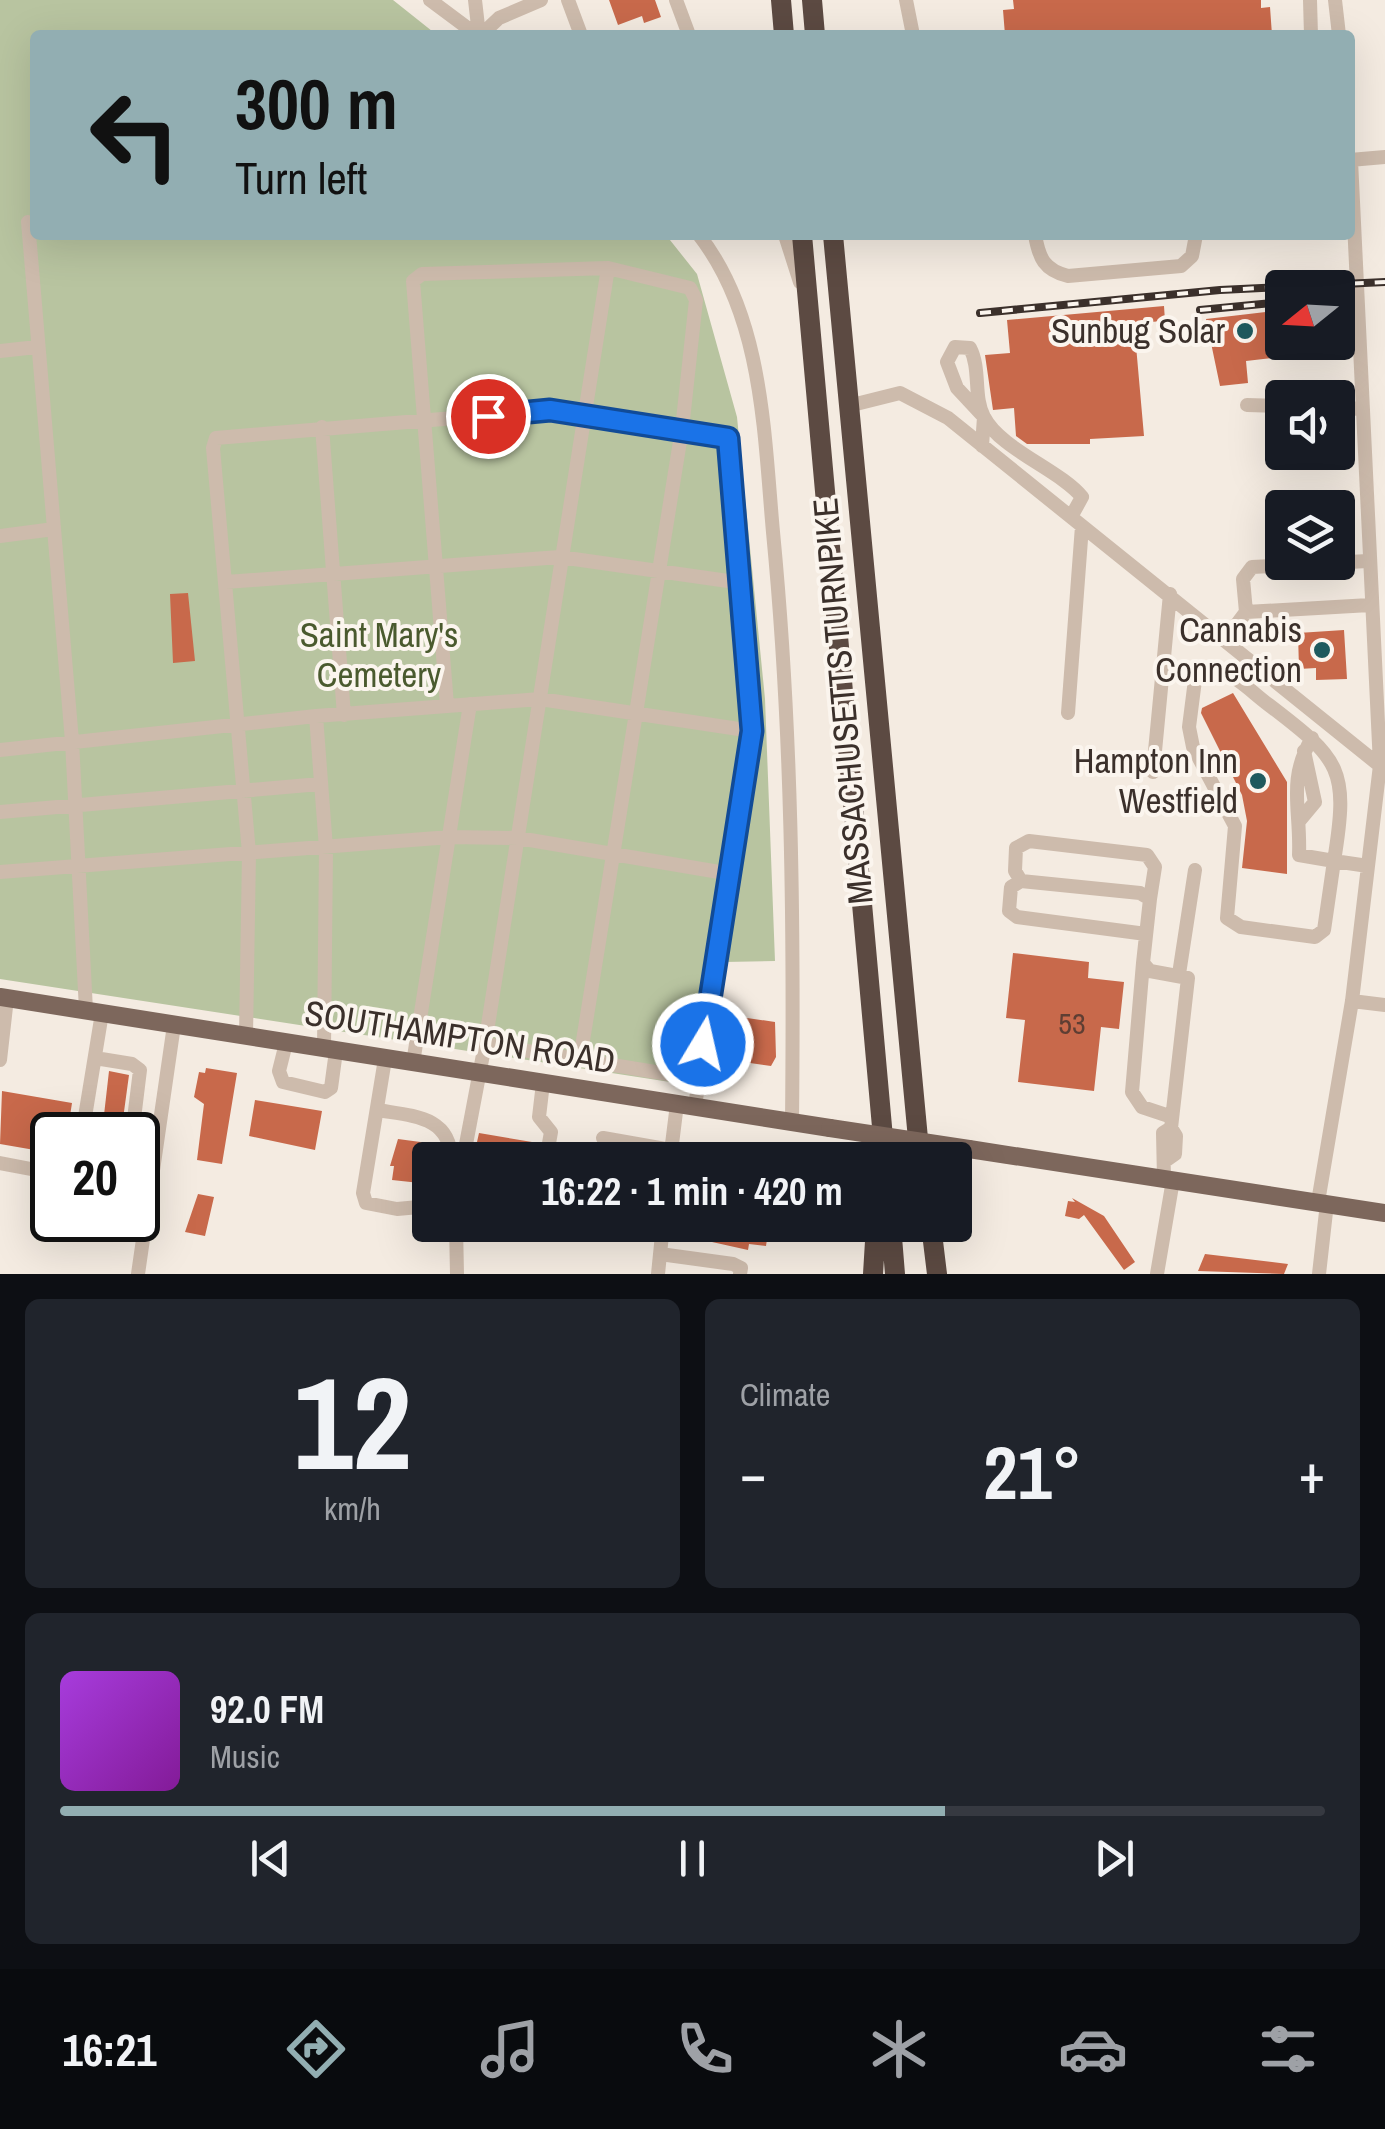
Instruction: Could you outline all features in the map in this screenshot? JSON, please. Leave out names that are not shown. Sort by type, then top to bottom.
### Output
[{"type":"highway","points":[[781,0],[784,30]]},
{"type":"highway","points":[[812,0],[815,30]]},
{"type":"highway","name":"MASSACHUSETTS TURNPIKE","points":[[802,240],[883,1142]]},
{"type":"highway","name":"MASSACHUSETTS TURNPIKE","points":[[833,240],[918,1142]]},
{"type":"highway","points":[[854,805],[854,937],[870,1142]]},
{"type":"highway","points":[[873,1274],[875,1242]]},
{"type":"highway","points":[[893,1242],[896,1274]]},
{"type":"highway","points":[[928,1242],[929,1274]]},
{"type":"highway","points":[[931,1242],[936,1274]]},
{"type":"main road","name":"SOUTHAMPTON ROAD","points":[[4,997],[969,1150],[1168,1173],[1385,1213]]},
{"type":"street","points":[[430,0],[472,30]]},
{"type":"street","points":[[475,0],[478,30]]},
{"type":"street","points":[[485,30],[499,18],[542,0]]},
{"type":"street","points":[[568,0],[578,30]]},
{"type":"street","points":[[676,0],[687,30]]},
{"type":"street","points":[[906,0],[913,30]]},
{"type":"street","points":[[1310,0],[1311,30]]},
{"type":"street","points":[[1320,0],[1335,4],[1338,30]]},
{"type":"street","points":[[1355,160],[1385,157]]},
{"type":"street","points":[[28,222],[94,1012],[95,1058],[86,1112]]},
{"type":"street","points":[[702,240],[725,275],[749,343],[766,449],[782,620],[794,866],[792,1122]]},
{"type":"street","points":[[787,240],[808,307]]},
{"type":"street","points":[[1036,240],[1038,257],[1052,272],[1068,276],[1182,266],[1192,256],[1195,240]]},
{"type":"street","points":[[1319,1274],[1322,1202],[1382,768],[1370,605],[1354,240]]},
{"type":"street","points":[[466,1142],[608,268]]},
{"type":"street","points":[[447,705],[413,281],[422,274],[608,268],[690,288],[696,300],[682,429],[580,1058]]},
{"type":"street","points":[[0,350],[37,347]]},
{"type":"street","points":[[848,406],[890,392],[909,394],[982,446],[1170,594],[1382,768]]},
{"type":"street","points":[[1247,405],[1265,406]]},
{"type":"street","points":[[1355,409],[1363,409]]},
{"type":"street","points":[[246,1036],[249,853],[213,448],[216,438],[550,410],[728,438],[752,731],[698,1078],[675,1142]]},
{"type":"street","points":[[982,446],[984,417],[1028,458],[1074,488],[1082,498],[1076,522],[1068,712]]},
{"type":"street","points":[[322,428],[344,715]]},
{"type":"street","points":[[0,536],[54,530]]},
{"type":"street","points":[[226,582],[560,557],[742,583]]},
{"type":"street","points":[[1225,640],[1246,612],[1244,579],[1252,567],[1368,561]]},
{"type":"street","points":[[1154,772],[1170,594]]},
{"type":"street","points":[[1246,612],[1370,605]]},
{"type":"street","points":[[1225,671],[1308,745],[1333,760],[1339,775],[1334,862],[1321,936],[1230,924],[1227,918],[1235,826],[1193,747],[1188,727],[1195,680],[1225,671]]},
{"type":"street","points":[[0,750],[316,716],[540,699],[752,731]]},
{"type":"street","points":[[414,1063],[470,704]]},
{"type":"street","points":[[286,1043],[279,1071],[283,1082],[325,1092],[331,1088],[326,848],[316,716]]},
{"type":"street","points":[[1308,745],[1315,802],[1300,820],[1300,855],[1368,866]]},
{"type":"street","points":[[0,812],[320,784]]},
{"type":"street","points":[[0,872],[450,838],[518,838],[731,874]]},
{"type":"street","points":[[1021,881],[1015,871],[1016,848],[1029,841],[1147,856],[1155,867],[1132,1092],[1142,1107],[1171,1122]]},
{"type":"street","points":[[1179,974],[1195,870]]},
{"type":"street","points":[[1146,934],[1017,917],[1010,910],[1011,888],[1021,881],[1140,893],[1150,900]]},
{"type":"street","points":[[1143,963],[1150,971],[1188,978],[1171,1122],[1176,1136],[1157,1274]]},
{"type":"street","points":[[0,1060],[4,997]]},
{"type":"street","points":[[1352,1001],[1385,1005]]},
{"type":"street","points":[[158,1112],[174,1025]]},
{"type":"street","points":[[485,1044],[698,1078]]},
{"type":"street","points":[[95,1058],[132,1064],[140,1070],[135,1112]]},
{"type":"street","points":[[386,1059],[363,1194],[366,1203],[412,1208]]},
{"type":"street","points":[[543,1083],[539,1117],[551,1132],[549,1142]]},
{"type":"street","points":[[378,1110],[427,1119],[447,1133],[448,1142]]},
{"type":"street","points":[[603,1138],[619,1142]]},
{"type":"street","points":[[0,1164],[30,1169]]},
{"type":"street","points":[[138,1274],[140,1242]]},
{"type":"street","points":[[456,1242],[457,1274]]},
{"type":"street","points":[[658,1274],[661,1242]]},
{"type":"street","points":[[660,1254],[733,1264],[741,1268],[740,1274]]},
{"type":"green space","name":"Saint Mary's Cemetery","points":[[0,0],[393,0],[431,30],[30,30],[30,240],[670,240],[697,274],[737,417],[765,699],[775,961],[724,962],[709,1088],[0,979]]},
{"type":"building","points":[[609,0],[655,0],[661,17],[644,23],[642,16],[618,25]]},
{"type":"building","points":[[1013,0],[1261,0],[1261,8],[1270,7],[1272,30],[1005,30],[1003,10],[1014,9]]},
{"type":"building","points":[[1164,306],[1165,321],[1134,323],[1144,436],[1090,439],[1090,444],[1027,444],[1016,436],[1014,408],[993,410],[985,355],[1010,353],[1007,320]]},
{"type":"building","name":"Sunbug Solar","points":[[1265,312],[1265,359],[1246,361],[1248,383],[1220,386],[1206,319]]},
{"type":"building","points":[[188,593],[195,661],[173,663],[170,594]]},
{"type":"building","name":"Cannabis Connection","points":[[1344,630],[1347,679],[1316,680],[1316,668],[1299,669],[1298,633]]},
{"type":"building","name":"Hampton Inn Westfield","points":[[1233,693],[1287,782],[1287,874],[1242,868],[1247,821],[1242,795],[1201,713],[1202,708]]},
{"type":"building","points":[[1013,953],[1089,962],[1088,978],[1124,982],[1119,1029],[1101,1027],[1094,1091],[1018,1082],[1025,1020],[1006,1018]]},
{"type":"building","points":[[720,1014],[775,1022],[776,1057],[771,1066],[715,1058]]},
{"type":"building","points":[[206,1068],[237,1073],[222,1164],[197,1160],[204,1104],[194,1097],[199,1072],[205,1073]]},
{"type":"building","points":[[109,1071],[129,1075],[124,1112],[104,1112]]},
{"type":"building","points":[[2,1091],[72,1103],[71,1112],[30,1112],[30,1149],[0,1144]]},
{"type":"building","points":[[255,1100],[322,1111],[315,1150],[249,1136]]},
{"type":"building","points":[[479,1133],[532,1142],[477,1142]]},
{"type":"building","points":[[398,1139],[420,1142],[412,1142],[412,1182],[392,1180],[394,1166],[390,1166]]},
{"type":"building","points":[[198,1194],[214,1197],[205,1236],[185,1232]]},
{"type":"building","points":[[1072,1198],[1104,1216],[1135,1262],[1124,1270],[1084,1215],[1079,1219],[1065,1216],[1068,1201],[1075,1202]]},
{"type":"building","points":[[712,1242],[767,1242],[766,1246],[749,1244],[748,1250]]},
{"type":"building","points":[[1205,1254],[1288,1264],[1284,1274],[1198,1271]]},
{"type":"railway","points":[[980,313],[1220,290],[1385,282]]},
{"type":"railway","points":[[1200,310],[1265,304]]},
{"type":"place","name":"Sunbug Solar","points":[[1245,331]]},
{"type":"place","name":"Cannabis Connection","points":[[1322,650]]},
{"type":"place","name":"Hampton Inn Westfield","points":[[1258,781]]},
{"type":"route","points":[[488,416],[550,410],[728,438],[752,731],[703,1044]]}]
